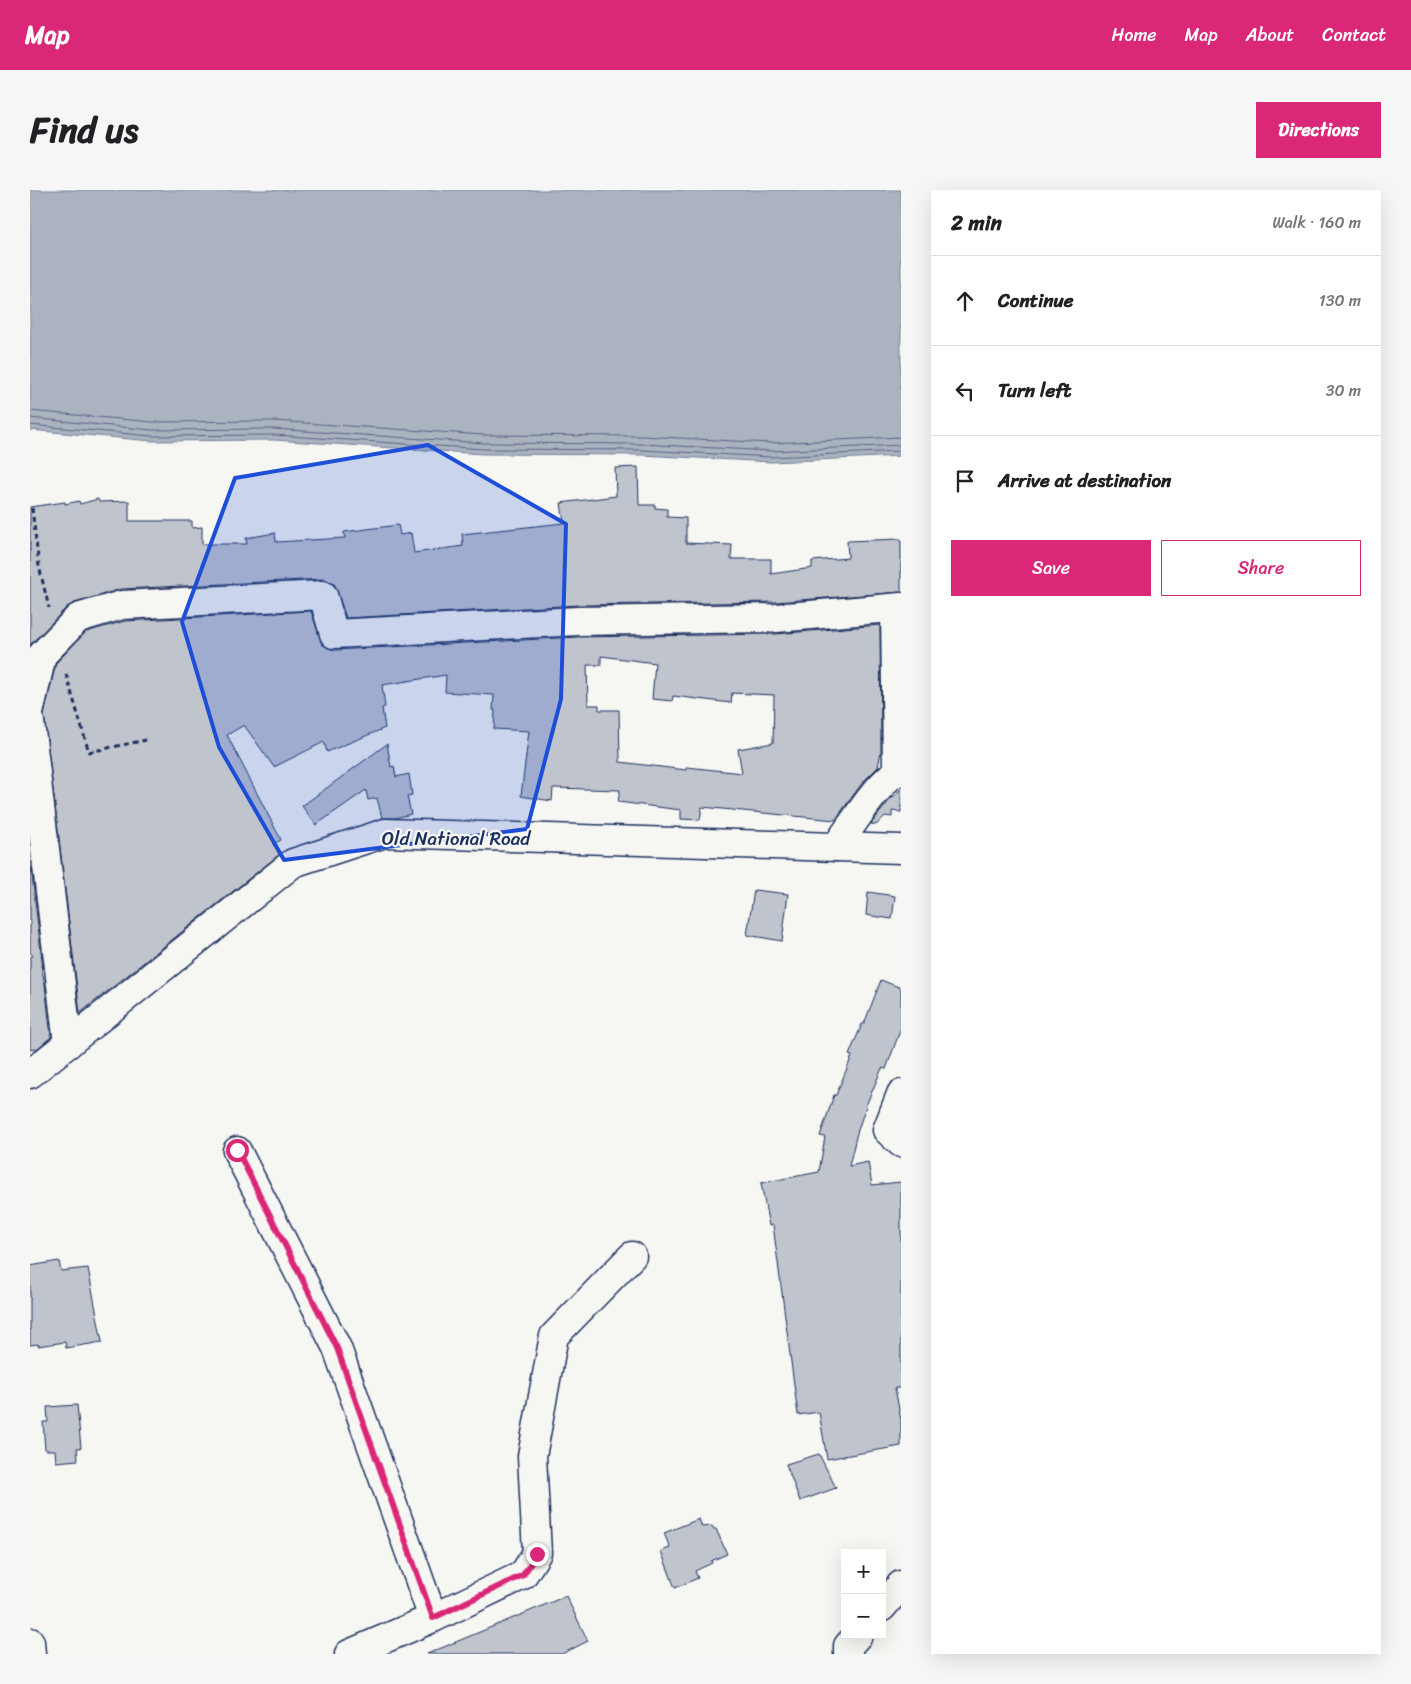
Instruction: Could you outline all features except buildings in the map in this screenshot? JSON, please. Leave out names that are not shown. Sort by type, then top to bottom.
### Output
[{"type":"street","points":[[30,709],[42,655],[78,618],[122,605],[323,595],[334,634],[578,621],[776,618],[898,607],[899,771],[881,784],[836,847]]},
{"type":"street","points":[[30,722],[68,1044]]},
{"type":"street","name":"Old National Road","points":[[30,1074],[293,863],[385,833],[901,849]]},
{"type":"street","points":[[901,1094],[887,1130],[901,1144]]},
{"type":"street","points":[[237,1150],[337,1348],[433,1618]]},
{"type":"street","points":[[349,1654],[433,1618],[523,1575],[537,1554],[532,1456],[554,1336],[632,1256]]},
{"type":"street","points":[[886,1602],[901,1585]]},
{"type":"street","points":[[848,1654],[848,1646],[854,1639]]},
{"type":"street","points":[[30,1642],[31,1654]]},
{"type":"highlighted area","points":[[428,445],[566,524],[561,699],[527,829],[284,860],[219,747],[182,622],[235,478]]},
{"type":"water","points":[[30,190],[901,190],[901,456],[771,462],[642,455],[483,454],[274,440],[152,441],[30,430]]},
{"type":"route","points":[[237,1150],[337,1348],[433,1618],[523,1575],[537,1554]]}]
